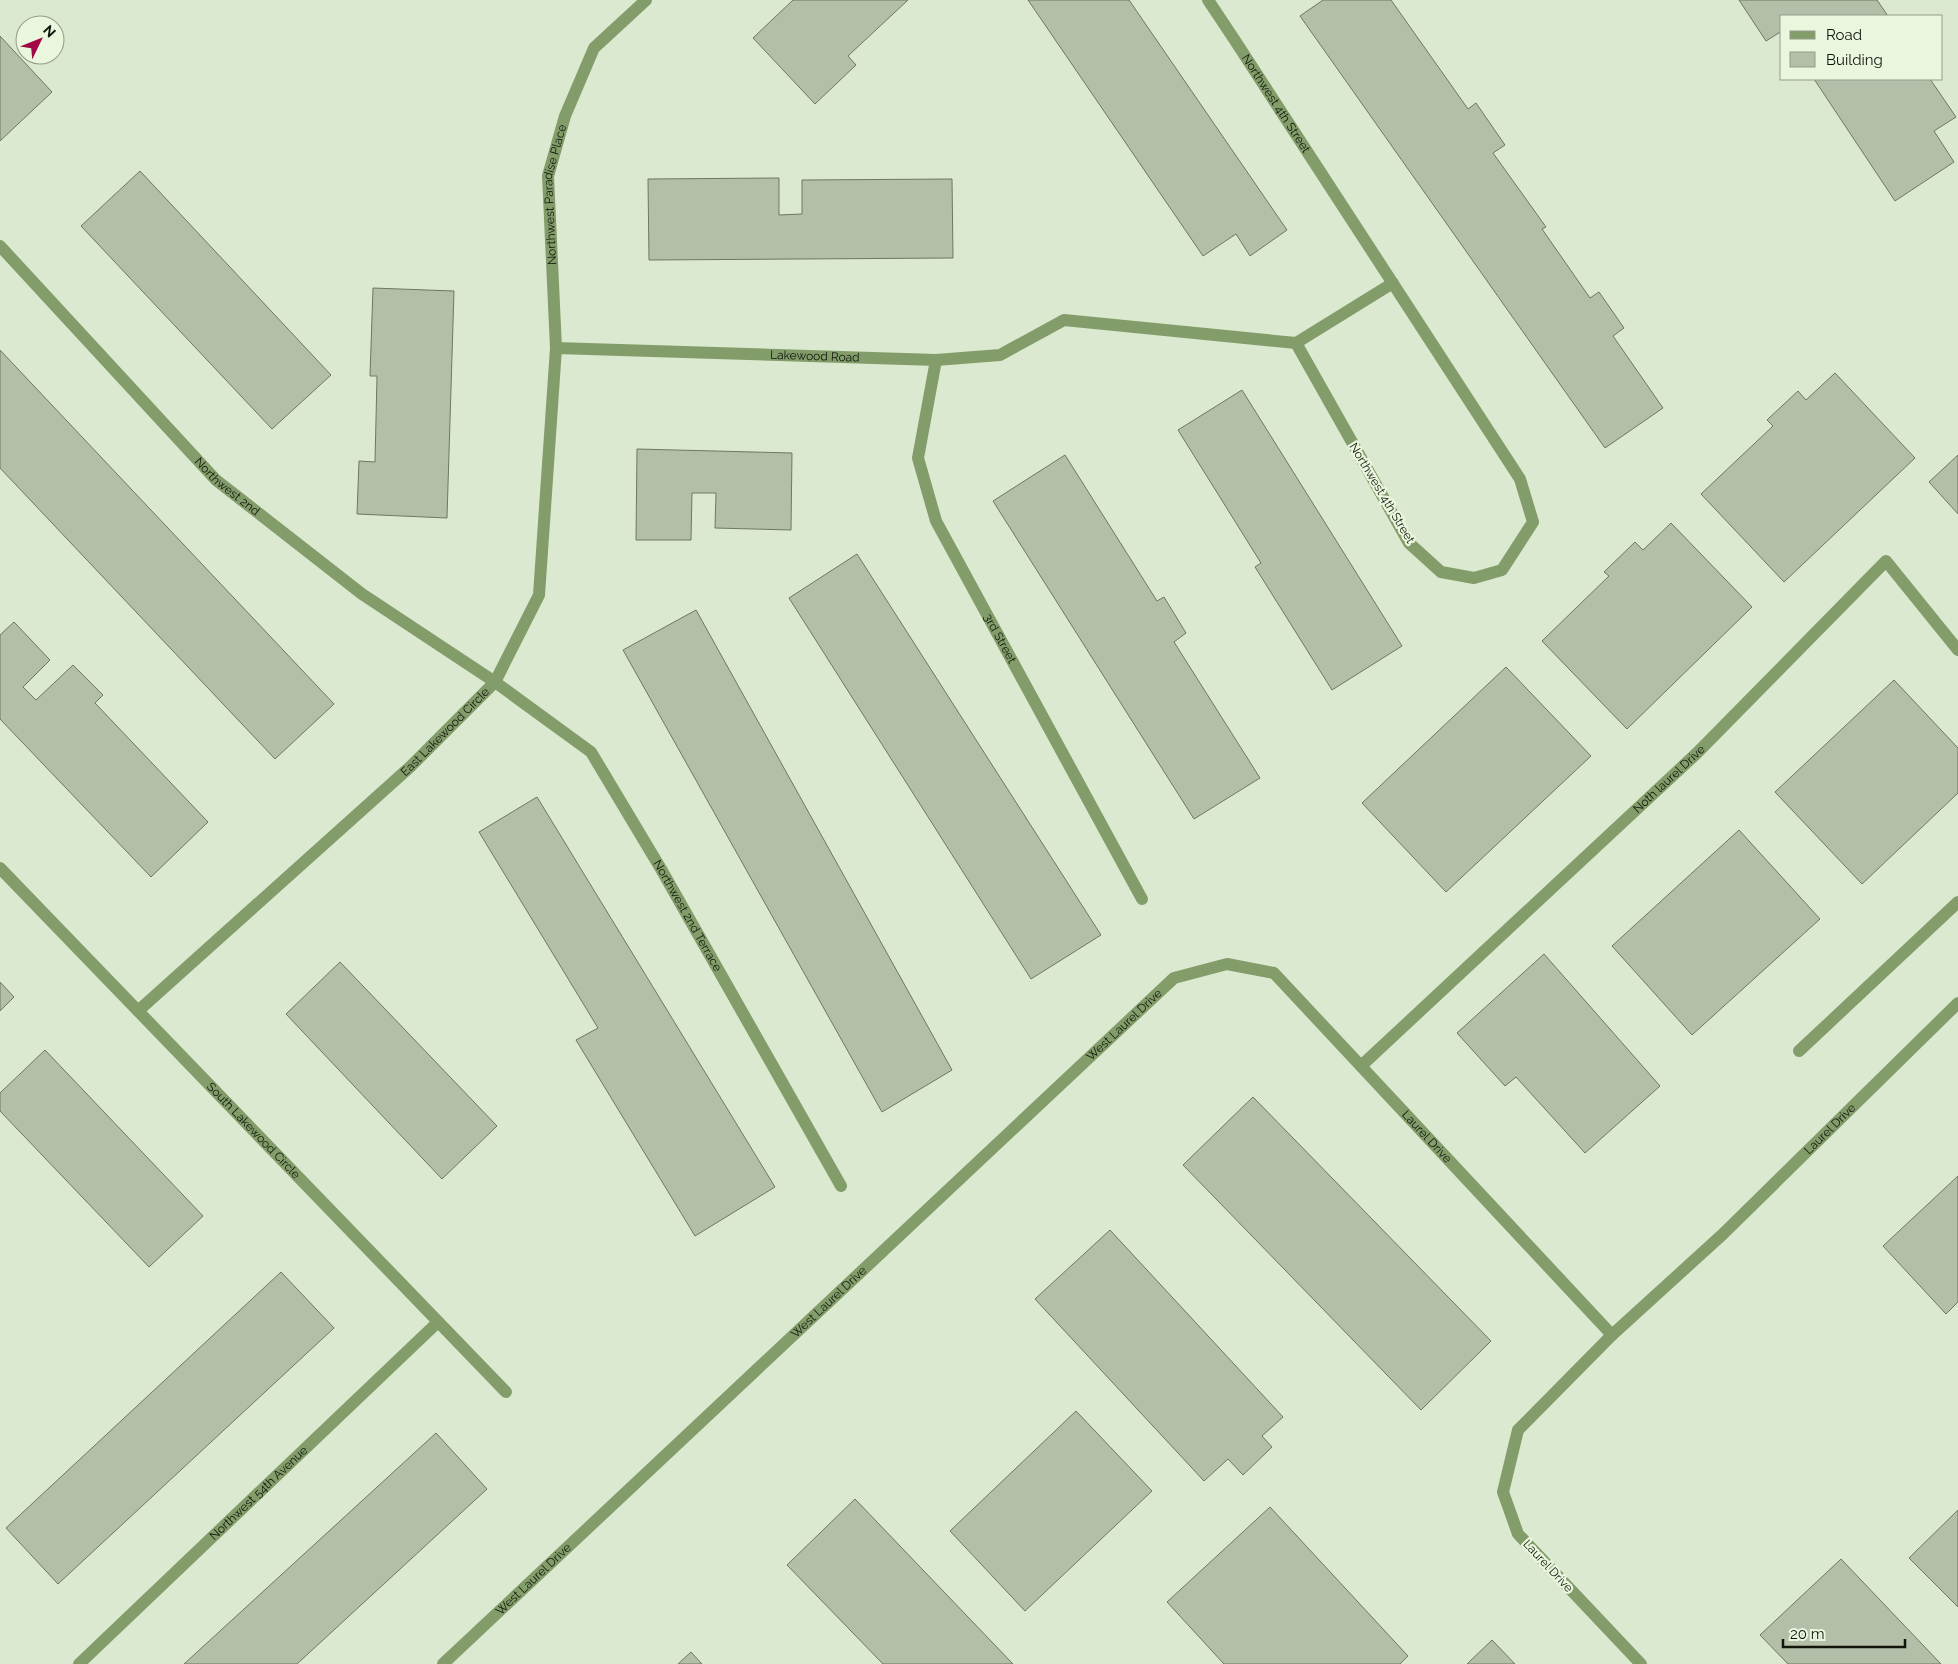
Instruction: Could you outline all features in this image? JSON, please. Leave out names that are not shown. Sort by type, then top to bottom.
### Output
[{"type":"street","name":"Northwest Paradise Place","points":[[556,348],[548,176],[565,116],[594,48],[646,0]]},
{"type":"street","name":"Northwest 4th Street","points":[[1208,0],[1520,479],[1533,522],[1502,570],[1474,578],[1442,572],[1410,543],[1296,343]]},
{"type":"street","name":"Northwest 2nd","points":[[0,246],[216,480],[362,594],[496,682]]},
{"type":"street","points":[[1296,343],[1393,283]]},
{"type":"street","name":"Lakewood Road","points":[[556,348],[936,360],[1000,355],[1064,320],[1296,343]]},
{"type":"street","name":"East Lakewood Circle","points":[[138,1011],[410,767],[496,682],[538,595],[556,348]]},
{"type":"street","name":"3rd Street","points":[[936,360],[918,458],[936,521],[1142,899]]},
{"type":"street","name":"Noth laurel Drive","points":[[1361,1066],[1697,753],[1886,561],[1958,650]]},
{"type":"street","name":"Northwest 2nd Terrace","points":[[496,682],[591,752],[661,869],[841,1186]]},
{"type":"street","name":"South Lakewood Circle","points":[[0,868],[506,1392]]},
{"type":"street","points":[[1799,1051],[1958,902]]},
{"type":"street","name":"Laurel Drive","points":[[1227,964],[1274,973],[1612,1336]]},
{"type":"street","name":"West Laurel Drive","points":[[443,1664],[1174,978],[1227,964]]},
{"type":"street","name":"Laurel Drive","points":[[1641,1664],[1518,1534],[1503,1492],[1518,1430],[1612,1336],[1723,1234],[1958,1004]]},
{"type":"street","name":"Northwest 54th Avenue","points":[[79,1664],[438,1322]]},
{"type":"building","points":[[793,0],[908,0],[848,56],[856,65],[815,104],[753,38]]},
{"type":"building","points":[[1028,0],[1129,0],[1287,230],[1250,256],[1236,234],[1203,256]]},
{"type":"building","points":[[1323,0],[1391,0],[1468,109],[1476,103],[1505,145],[1493,153],[1546,227],[1542,229],[1590,298],[1599,292],[1624,328],[1613,336],[1663,408],[1605,448],[1300,16]]},
{"type":"building","points":[[1739,0],[1877,0],[1887,15],[1780,15],[1780,32],[1766,41]]},
{"type":"building","points":[[0,36],[15,52],[15,65],[27,65],[52,92],[0,141]]},
{"type":"building","points":[[1815,80],[1931,80],[1956,117],[1934,131],[1954,162],[1895,201]]},
{"type":"building","points":[[140,171],[331,375],[272,429],[81,226]]},
{"type":"building","points":[[779,178],[779,215],[802,214],[802,180],[952,179],[953,258],[649,260],[648,179]]},
{"type":"building","points":[[373,288],[454,291],[447,518],[357,514],[359,461],[375,462],[377,376],[370,376]]},
{"type":"building","points":[[0,350],[334,704],[275,759],[0,468]]},
{"type":"building","points":[[1835,373],[1915,458],[1784,582],[1701,494],[1773,426],[1767,420],[1798,391],[1806,400]]},
{"type":"building","points":[[1242,390],[1402,646],[1332,690],[1255,567],[1261,563],[1178,430]]},
{"type":"building","points":[[637,449],[792,453],[791,530],[715,528],[716,493],[692,493],[691,540],[636,540]]},
{"type":"building","points":[[1065,455],[1157,601],[1164,597],[1186,633],[1174,642],[1260,778],[1194,819],[993,501]]},
{"type":"building","points":[[1958,455],[1958,514],[1929,482]]},
{"type":"building","points":[[1671,523],[1752,607],[1627,729],[1542,641],[1609,576],[1604,572],[1635,542],[1643,550]]},
{"type":"building","points":[[857,554],[1101,935],[1031,979],[789,598]]},
{"type":"building","points":[[696,610],[952,1070],[882,1112],[623,650]]},
{"type":"building","points":[[14,622],[50,660],[23,687],[36,700],[73,665],[103,695],[95,703],[208,822],[151,877],[0,719],[0,635]]},
{"type":"building","points":[[1506,667],[1591,756],[1446,892],[1362,803]]},
{"type":"building","points":[[1894,680],[1958,748],[1958,793],[1862,884],[1775,792]]},
{"type":"building","points":[[537,797],[775,1187],[695,1236],[576,1040],[598,1028],[479,832]]},
{"type":"building","points":[[1739,830],[1820,919],[1692,1035],[1612,946]]},
{"type":"building","points":[[1544,954],[1660,1086],[1585,1153],[1516,1077],[1505,1086],[1457,1033]]},
{"type":"building","points":[[340,962],[497,1126],[442,1179],[286,1014]]},
{"type":"building","points":[[0,982],[14,997],[0,1011]]},
{"type":"building","points":[[45,1050],[203,1216],[149,1267],[0,1111],[0,1093]]},
{"type":"building","points":[[1253,1097],[1491,1341],[1421,1410],[1183,1165]]},
{"type":"building","points":[[1958,1176],[1958,1302],[1946,1314],[1883,1246]]},
{"type":"building","points":[[1110,1230],[1283,1417],[1262,1436],[1272,1447],[1243,1475],[1228,1459],[1204,1481],[1035,1299]]},
{"type":"building","points":[[281,1272],[334,1328],[58,1584],[6,1528]]},
{"type":"building","points":[[1076,1411],[1152,1491],[1025,1611],[950,1531]]},
{"type":"building","points":[[436,1433],[487,1489],[297,1664],[184,1664]]},
{"type":"building","points":[[855,1499],[1013,1664],[883,1664],[787,1565]]},
{"type":"building","points":[[1270,1507],[1408,1656],[1400,1664],[1224,1664],[1167,1602]]},
{"type":"building","points":[[1958,1510],[1958,1607],[1909,1558]]},
{"type":"building","points":[[1841,1559],[1941,1664],[1788,1664],[1760,1635]]},
{"type":"building","points":[[1492,1640],[1515,1664],[1467,1664]]},
{"type":"building","points":[[691,1652],[702,1664],[678,1664]]}]
